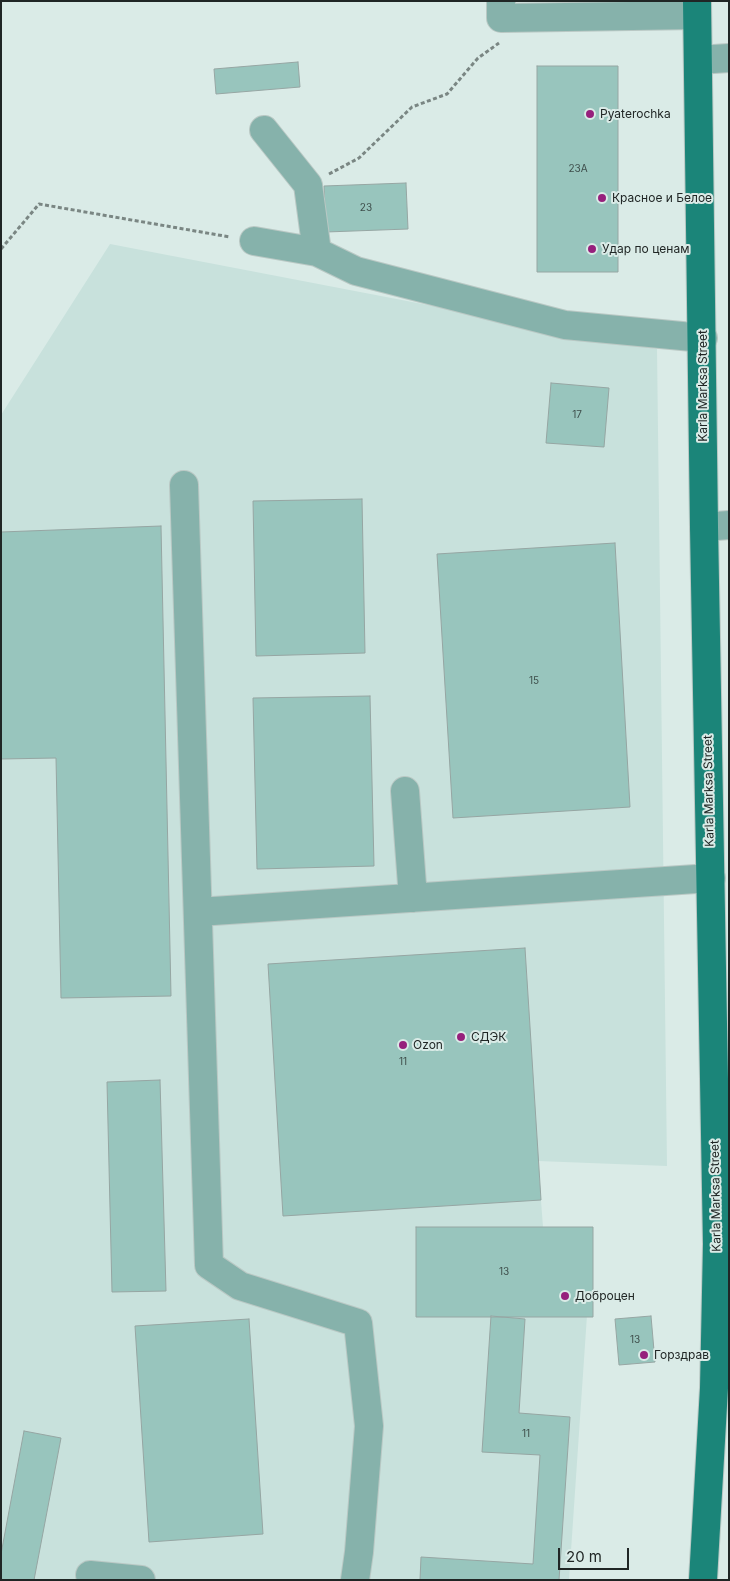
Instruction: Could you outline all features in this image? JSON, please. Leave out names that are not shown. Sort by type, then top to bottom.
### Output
[{"type":"main road","name":"Karla Marksa Street","points":[[697,8],[703,338],[716,526],[711,878],[721,1390],[704,1580]]},
{"type":"street","points":[[501,10],[697,8]]},
{"type":"street","points":[[698,60],[729,58]]},
{"type":"street","points":[[264,130],[308,185],[317,252]]},
{"type":"street","points":[[254,241],[317,252],[356,271],[565,325],[703,338]]},
{"type":"street","points":[[184,485],[209,1265],[240,1286],[358,1323],[369,1426],[359,1552],[354,1580]]},
{"type":"street","points":[[405,792],[413,898]]},
{"type":"street","points":[[198,912],[711,878]]},
{"type":"street","points":[[90,1575],[142,1580]]},
{"type":"path","points":[[308,185],[359,158],[412,107],[447,94],[478,58],[499,44],[501,10]]},
{"type":"path","points":[[1,249],[39,204],[254,241]]},
{"type":"shaded area","points":[[110,244],[657,349],[667,1166],[538,1161],[543,1227],[593,1227],[569,1580],[1,1580],[1,415]]},
{"type":"building","points":[[298,62],[300,87],[216,94],[214,69]]},
{"type":"building","points":[[537,66],[618,66],[618,272],[537,272]]},
{"type":"building","points":[[406,183],[408,229],[326,232],[324,186]]},
{"type":"building","points":[[551,383],[609,388],[604,447],[546,443]]},
{"type":"building","points":[[362,499],[365,653],[256,656],[253,501]]},
{"type":"building","points":[[161,526],[171,996],[61,998],[56,758],[1,759],[1,532]]},
{"type":"building","points":[[615,543],[630,807],[453,818],[437,554]]},
{"type":"building","points":[[370,696],[374,866],[257,869],[253,698]]},
{"type":"building","points":[[525,948],[541,1200],[283,1216],[268,964]]},
{"type":"building","points":[[160,1080],[166,1291],[112,1292],[107,1082]]},
{"type":"building","points":[[416,1227],[593,1227],[593,1317],[416,1317]]},
{"type":"building","points":[[491,1316],[525,1319],[519,1413],[570,1417],[559,1580],[420,1580],[421,1557],[533,1564],[540,1455],[482,1452]]},
{"type":"building","points":[[651,1316],[655,1362],[619,1365],[615,1319]]},
{"type":"building","points":[[249,1319],[263,1534],[149,1542],[135,1326]]},
{"type":"building","points":[[24,1431],[61,1438],[34,1580],[5,1580],[1,1579],[1,1554]]},
{"type":"place","name":"Pyaterochka","points":[[590,114]]},
{"type":"place","name":"Красное и Белое","points":[[602,198]]},
{"type":"place","name":"Удар по ценам","points":[[592,249]]},
{"type":"place","name":"СДЭК","points":[[461,1037]]},
{"type":"place","name":"Ozon","points":[[403,1045]]},
{"type":"place","name":"Доброцен","points":[[565,1296]]},
{"type":"place","name":"Горздрав","points":[[644,1355]]}]
